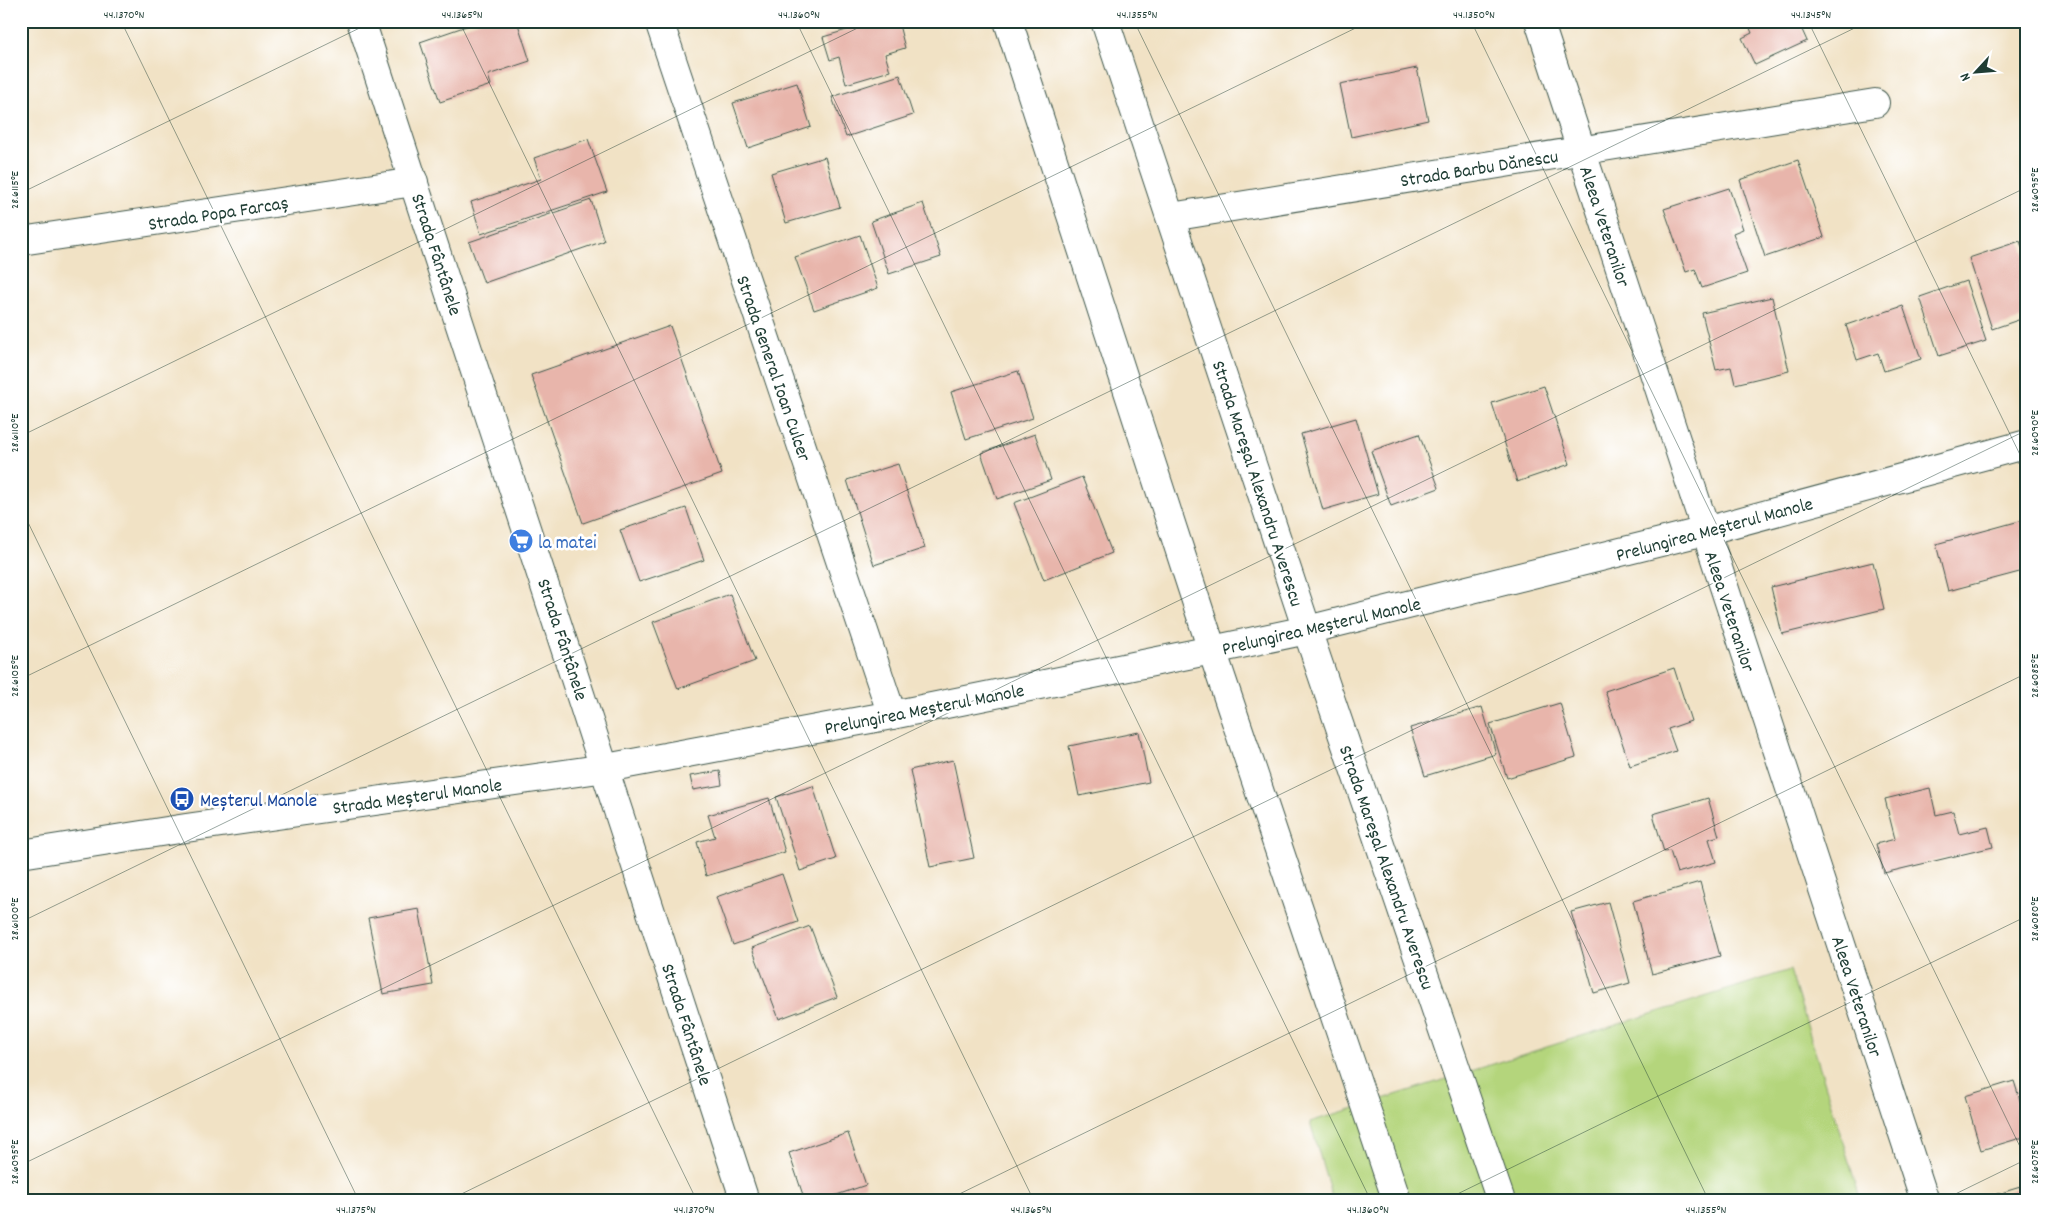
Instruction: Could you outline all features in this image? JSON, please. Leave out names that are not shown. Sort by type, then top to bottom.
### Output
[{"type":"street","name":"Strada Fântânele","points":[[361,21],[606,768],[745,1201]]},
{"type":"street","name":"Strada General Ioan Culcer","points":[[659,21],[892,715]]},
{"type":"street","points":[[1008,21],[1212,650],[1397,1201]]},
{"type":"street","name":"Strada Mareșal Alexandru Averescu","points":[[1105,21],[1307,630],[1501,1201]]},
{"type":"street","name":"Aleea Veteranilor","points":[[1540,21],[1925,1201]]},
{"type":"street","name":"Strada Barbu Dănescu","points":[[1171,218],[1876,103]]},
{"type":"street","name":"Strada Popa Farcaș","points":[[21,241],[414,182]]},
{"type":"street","name":"Prelungirea Meșterul Manole","points":[[606,768],[892,715],[1307,630],[1705,531],[2027,444]]},
{"type":"street","name":"Strada Meșterul Manole","points":[[21,854],[186,828],[606,768]]},
{"type":"green space","points":[[1790,970],[1861,1201],[1333,1201],[1310,1122]]},
{"type":"building","points":[[481,21],[517,21],[530,61],[488,75],[491,85],[440,102],[420,42]]},
{"type":"building","points":[[877,21],[898,21],[905,48],[885,54],[890,71],[846,84],[839,57],[830,60],[823,37]]},
{"type":"building","points":[[1747,21],[1798,21],[1807,41],[1755,65],[1742,38],[1752,33]]},
{"type":"building","points":[[1417,68],[1428,120],[1351,137],[1340,84]]},
{"type":"building","points":[[900,75],[913,115],[846,137],[832,97]]},
{"type":"building","points":[[797,83],[811,127],[748,148],[733,103]]},
{"type":"building","points":[[588,139],[607,192],[481,234],[471,202],[541,179],[534,158]]},
{"type":"building","points":[[825,157],[840,207],[786,223],[771,173]]},
{"type":"building","points":[[1798,160],[1824,237],[1765,257],[1740,180]]},
{"type":"building","points":[[1729,188],[1743,229],[1733,233],[1747,273],[1702,288],[1695,269],[1686,272],[1664,209]]},
{"type":"building","points":[[591,200],[604,241],[484,283],[469,242]]},
{"type":"building","points":[[923,203],[941,257],[889,274],[871,221]]},
{"type":"building","points":[[860,235],[878,288],[814,310],[795,257]]},
{"type":"building","points":[[2020,241],[2027,262],[2027,317],[1992,329],[1969,258]]},
{"type":"building","points":[[1966,281],[1986,341],[1939,356],[1920,297]]},
{"type":"building","points":[[1772,297],[1789,371],[1735,384],[1731,367],[1716,370],[1702,313]]},
{"type":"building","points":[[1903,306],[1921,359],[1884,371],[1878,353],[1857,360],[1846,325]]},
{"type":"building","points":[[670,326],[722,474],[583,523],[531,375]]},
{"type":"building","points":[[1018,371],[1033,418],[966,439],[951,392]]},
{"type":"building","points":[[1544,386],[1570,464],[1517,482],[1492,403]]},
{"type":"building","points":[[1356,418],[1378,494],[1323,510],[1301,434]]},
{"type":"building","points":[[1035,434],[1051,480],[997,499],[981,453]]},
{"type":"building","points":[[1419,434],[1439,488],[1391,506],[1371,451]]},
{"type":"building","points":[[898,464],[925,548],[874,565],[847,480]]},
{"type":"building","points":[[1082,477],[1112,553],[1044,580],[1014,503]]},
{"type":"building","points":[[686,508],[704,560],[639,582],[620,530]]},
{"type":"building","points":[[2027,519],[2027,570],[1948,591],[1936,544]]},
{"type":"building","points":[[1873,562],[1884,609],[1782,634],[1771,587]]},
{"type":"building","points":[[730,594],[755,661],[678,689],[653,622]]},
{"type":"building","points":[[1674,668],[1691,721],[1668,729],[1676,751],[1630,766],[1605,691]]},
{"type":"building","points":[[1560,703],[1576,757],[1507,778],[1490,724]]},
{"type":"building","points":[[1482,707],[1496,754],[1425,776],[1410,728]]},
{"type":"building","points":[[1139,732],[1149,782],[1079,796],[1069,746]]},
{"type":"building","points":[[953,760],[974,858],[930,867],[910,770]]},
{"type":"building","points":[[720,771],[722,785],[693,790],[690,776]]},
{"type":"building","points":[[813,786],[836,859],[800,871],[776,797]]},
{"type":"building","points":[[1930,788],[1936,815],[1953,811],[1959,834],[1988,827],[1993,847],[1884,873],[1876,844],[1895,839],[1885,799]]},
{"type":"building","points":[[769,798],[785,852],[706,876],[697,842],[715,837],[708,815]]},
{"type":"building","points":[[1708,798],[1719,836],[1709,839],[1716,862],[1677,873],[1670,851],[1664,852],[1653,814]]},
{"type":"building","points":[[782,874],[798,922],[733,945],[716,897]]},
{"type":"building","points":[[1700,882],[1720,956],[1652,974],[1633,901]]},
{"type":"building","points":[[1608,902],[1630,983],[1594,993],[1571,912]]},
{"type":"building","points":[[419,909],[433,985],[383,994],[368,918]]},
{"type":"building","points":[[810,926],[837,997],[779,1019],[752,948]]},
{"type":"building","points":[[2014,1081],[2027,1123],[2027,1136],[1981,1150],[1965,1096]]},
{"type":"building","points":[[848,1133],[866,1185],[819,1201],[805,1201],[789,1153]]},
{"type":"building","points":[[2027,1185],[2027,1201],[1995,1201],[1994,1195]]},
{"type":"place","name":"la matei","points":[[521,541]]},
{"type":"place","name":"Meșterul Manole","points":[[182,799]]}]
